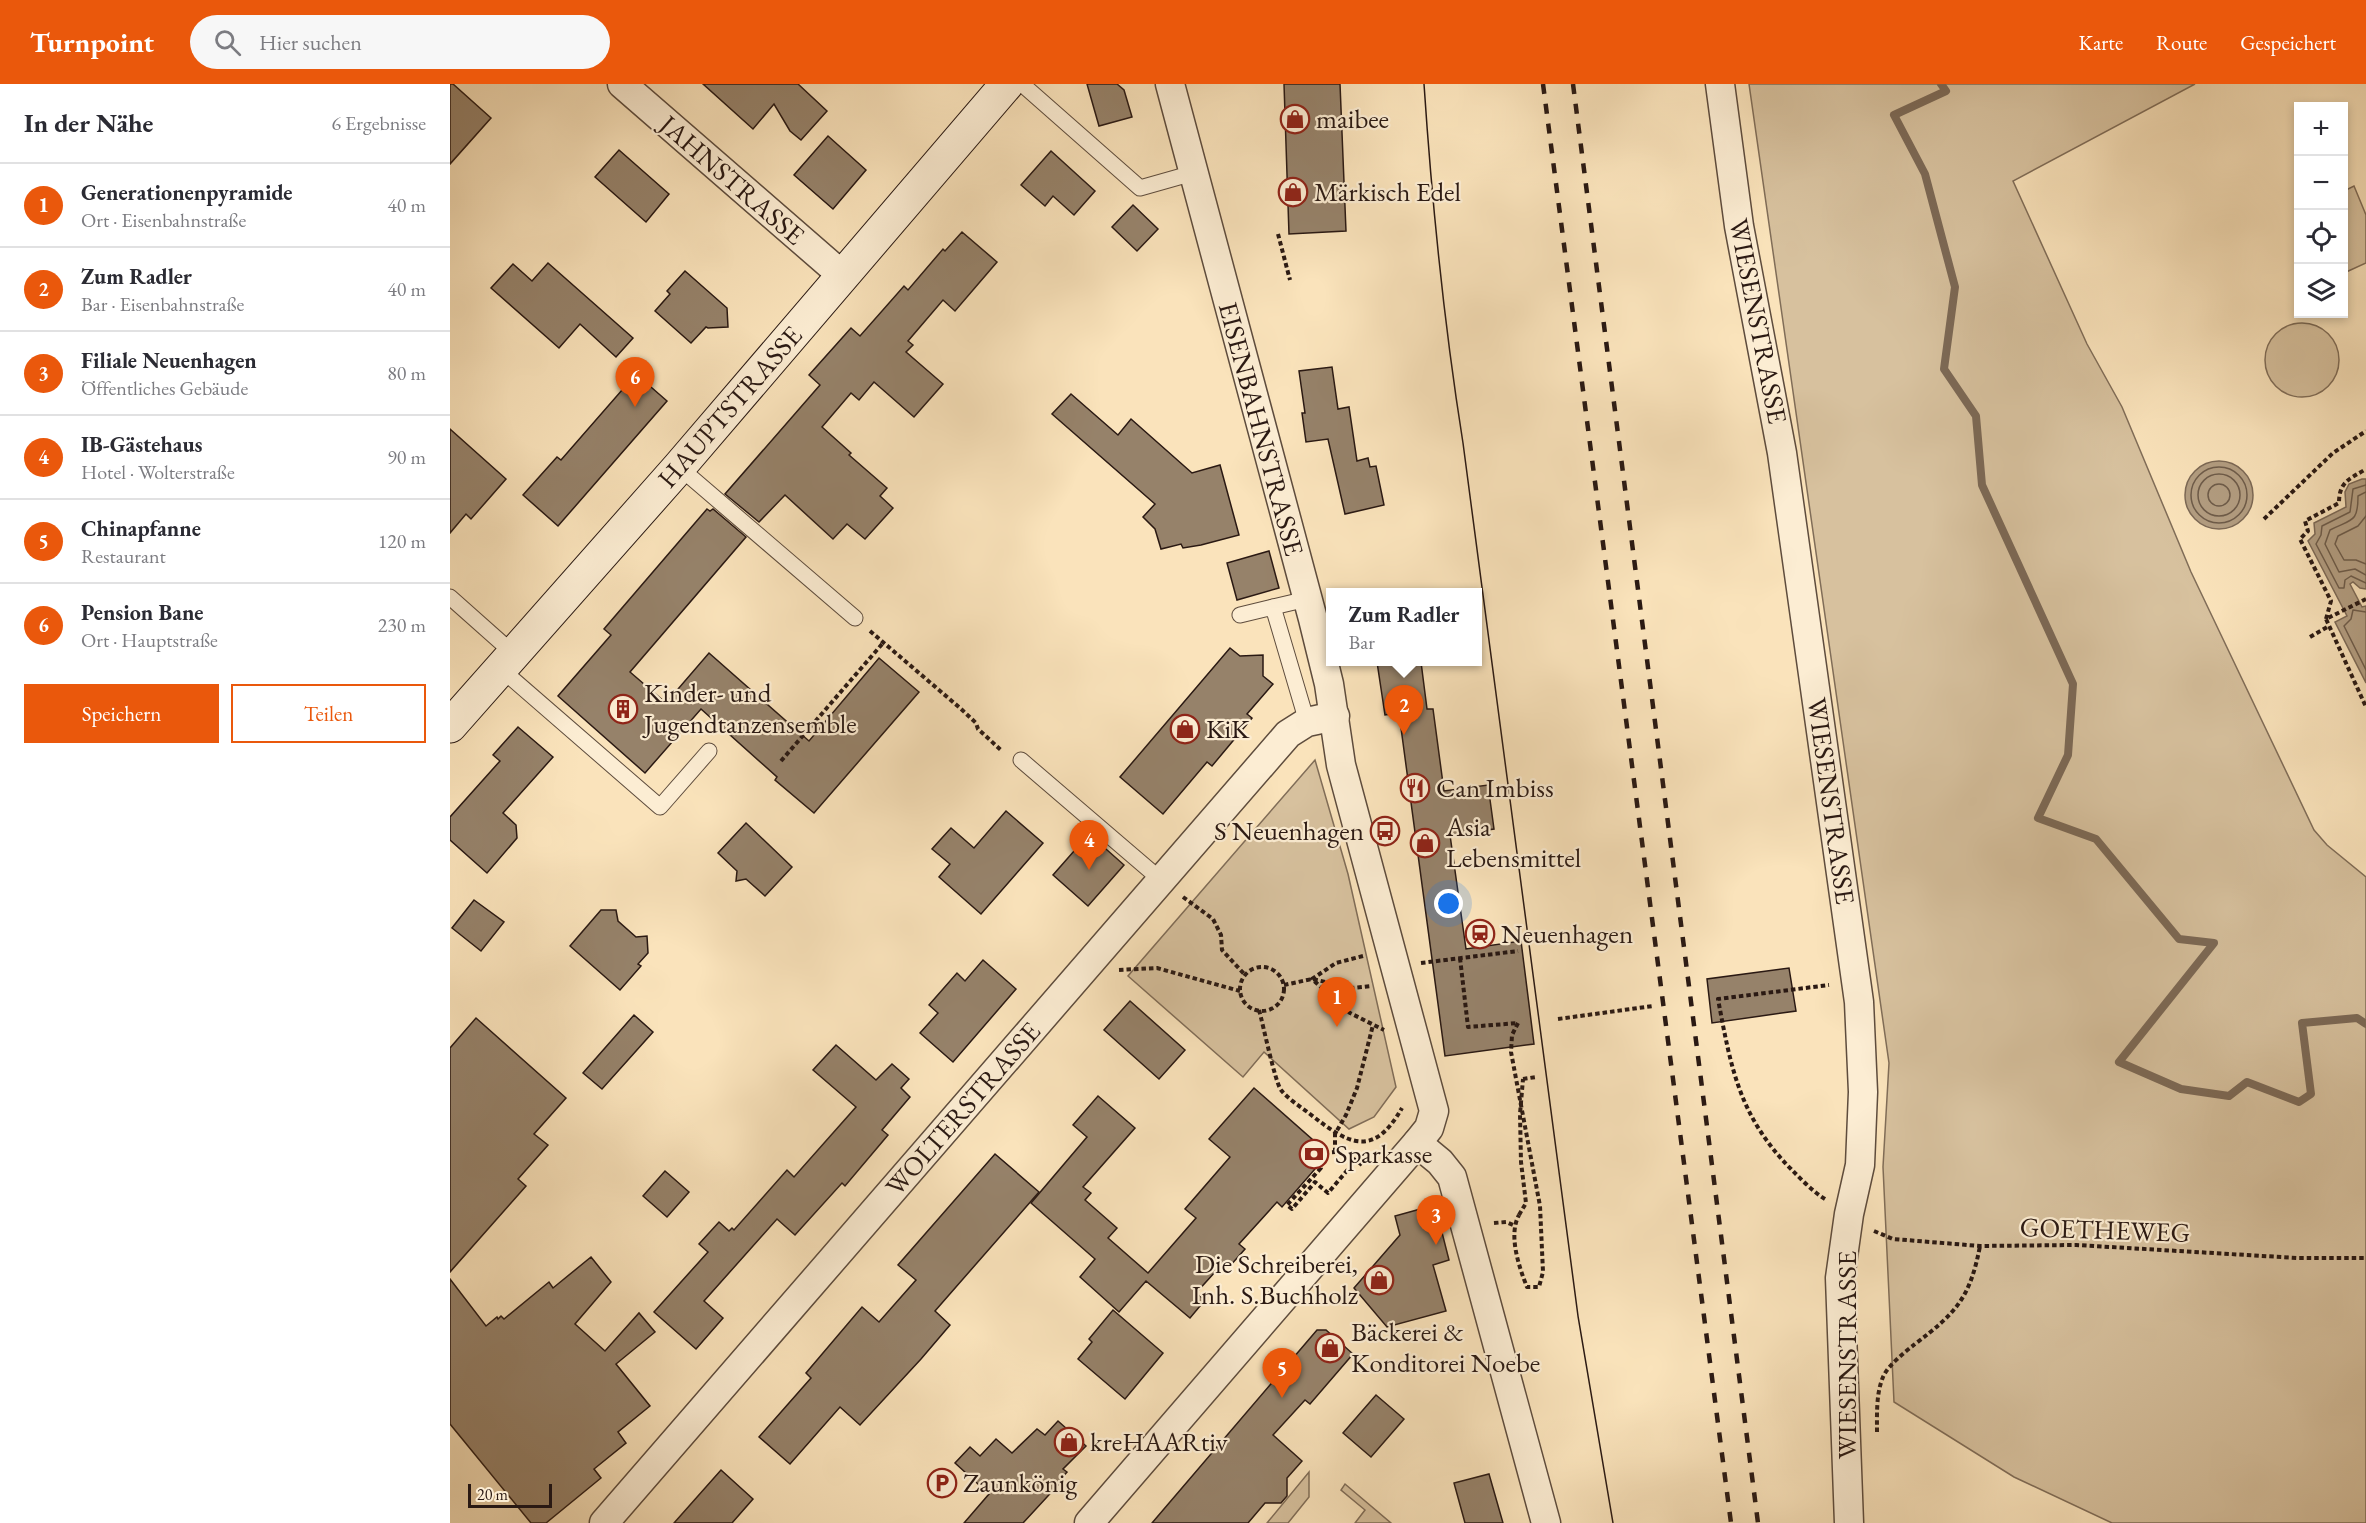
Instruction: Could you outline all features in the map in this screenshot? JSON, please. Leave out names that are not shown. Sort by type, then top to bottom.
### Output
[{"type":"main road","name":"HAUPTSTRASSE","points":[[450,726],[679,467],[1007,84]]},
{"type":"street","name":"JAHNSTRASSE","points":[[621,84],[843,276]]},
{"type":"street","name":"WIESENSTRASSE","points":[[1720,84],[1739,226],[1782,453],[1856,981],[1863,1092],[1860,1165],[1849,1214],[1840,1278],[1849,1523]]},
{"type":"street","name":"EISENBAHNSTRASSE","points":[[1089,1523],[1290,1293],[1417,1143],[1429,1128],[1434,1111],[1410,1024],[1400,960],[1341,765],[1329,684],[1307,598],[1171,88]]},
{"type":"street","name":"WOLTERSTRASSE","points":[[604,1523],[1288,734],[1307,722],[1335,716]]},
{"type":"street","points":[[1417,1143],[1440,1162],[1452,1177],[1546,1523]]},
{"type":"lane","points":[[1022,84],[1140,188],[1193,173]]},
{"type":"lane","points":[[679,467],[855,618]]},
{"type":"lane","points":[[450,597],[507,661],[660,807],[709,751]]},
{"type":"lane","points":[[1240,615],[1307,598]]},
{"type":"lane","points":[[1273,608],[1307,722]]},
{"type":"lane","points":[[1021,760],[1161,880]]},
{"type":"path","points":[[1278,234],[1290,280]]},
{"type":"path","points":[[2264,519],[2333,453],[2366,431]]},
{"type":"path","points":[[2365,704],[2326,620],[2331,601],[2300,539],[2308,531],[2305,521],[2339,503],[2339,493],[2344,483],[2366,469]]},
{"type":"path","points":[[2326,620],[2366,599]]},
{"type":"path","points":[[855,618],[960,708],[976,723],[978,729],[1005,754],[1021,760]]},
{"type":"path","points":[[2310,637],[2329,626]]},
{"type":"path","points":[[781,761],[883,642]]},
{"type":"path","points":[[1161,880],[1214,919],[1221,934],[1222,950],[1245,975]]},
{"type":"path","points":[[1284,985],[1312,979],[1336,963],[1460,958],[1518,951]]},
{"type":"path","points":[[1460,958],[1468,1027],[1518,1023],[1512,1035],[1511,1052],[1540,1206],[1543,1272],[1539,1287],[1527,1287],[1518,1264],[1514,1225],[1526,1203],[1520,1138],[1523,1079],[1536,1077]]},
{"type":"path","points":[[1312,979],[1353,988],[1377,986],[1400,960]]},
{"type":"path","points":[[1120,972],[1157,968],[1240,991]]},
{"type":"path","points":[[1255,968],[1269,968],[1281,976],[1284,985],[1282,998],[1271,1009],[1259,1010],[1250,1007],[1245,1003],[1240,991],[1245,975],[1255,968]]},
{"type":"path","points":[[1312,979],[1350,1012],[1373,1025],[1387,1030],[1410,1024]]},
{"type":"path","points":[[1821,1196],[1781,1159],[1759,1131],[1748,1110],[1731,1065],[1718,999],[1856,981]]},
{"type":"path","points":[[1558,1019],[1653,1006]]},
{"type":"path","points":[[1259,1010],[1281,1090],[1335,1134],[1347,1140],[1372,1140],[1381,1135],[1402,1110],[1404,1104]]},
{"type":"path","points":[[1335,1134],[1357,1088],[1373,1025]]},
{"type":"path","points":[[1335,1152],[1319,1153],[1321,1168],[1287,1205],[1292,1209],[1315,1182],[1328,1193],[1356,1160]]},
{"type":"path","name":"GOETHEWEG","points":[[1849,1214],[1878,1233],[1893,1239],[1980,1246],[2076,1245],[2298,1258],[2366,1258]]},
{"type":"path","points":[[1883,1375],[1905,1352],[1939,1326],[1966,1295],[1975,1274],[1980,1246]]},
{"type":"shaded area","points":[[1749,84],[2195,84],[2013,181],[2087,344],[2122,407],[2191,572],[2314,830],[2327,845],[2366,877],[2366,1523],[2112,1523],[2014,1477],[1894,1402],[1883,1167],[1889,1063]]},
{"type":"shaded area","points":[[2354,186],[2366,215],[2366,263],[2348,271],[2348,210],[2348,189]]},
{"type":"shaded area","points":[[2302,323],[2316,326],[2328,334],[2336,346],[2339,360],[2336,374],[2328,386],[2316,394],[2302,397],[2288,394],[2276,386],[2268,374],[2265,360],[2268,346],[2276,334],[2288,326]]},
{"type":"shaded area","points":[[1315,760],[1348,874],[1396,1087],[1374,1117],[1349,1129],[1264,1052],[1243,1077],[1128,976]]},
{"type":"shaded area","points":[[1309,1472],[1309,1497],[1288,1523],[1267,1523]]},
{"type":"shaded area","points":[[1345,1484],[1391,1523],[1355,1523],[1365,1510],[1341,1490]]},
{"type":"water","points":[[2219,461],[2232,464],[2243,471],[2250,482],[2253,495],[2250,508],[2243,519],[2232,526],[2219,529],[2206,526],[2195,519],[2188,508],[2185,495],[2188,482],[2195,471],[2206,464]]},
{"type":"water","points":[[2366,479],[2366,589],[2360,588],[2353,582],[2350,584],[2362,607],[2366,606],[2366,683],[2335,622],[2347,616],[2308,541],[2315,534],[2314,523],[2346,507],[2345,492],[2349,484]]},
{"type":"building","points":[[450,84],[453,84],[491,118],[450,164]]},
{"type":"building","points":[[703,84],[798,84],[827,111],[801,140],[790,131],[774,104],[753,129]]},
{"type":"building","points":[[1087,84],[1117,84],[1124,90],[1132,117],[1099,126]]},
{"type":"building","points":[[1284,84],[1340,84],[1346,231],[1289,234]]},
{"type":"building","points":[[828,136],[866,170],[833,209],[794,175]]},
{"type":"building","points":[[619,150],[669,194],[646,222],[595,177]]},
{"type":"building","points":[[1051,151],[1095,191],[1074,215],[1053,196],[1045,206],[1021,185]]},
{"type":"building","points":[[1133,205],[1158,229],[1137,251],[1112,227]]},
{"type":"building","points":[[962,232],[997,262],[955,311],[943,300],[908,341],[913,345],[906,352],[943,384],[914,417],[874,382],[859,400],[851,393],[822,427],[851,453],[849,455],[887,488],[880,496],[893,508],[865,539],[847,524],[833,539],[785,495],[759,522],[725,494],[820,385],[809,375],[851,328],[860,336],[904,286],[908,290],[943,249],[945,251]]},
{"type":"building","points":[[548,263],[633,338],[616,357],[580,324],[559,348],[491,288],[513,264],[532,281]]},
{"type":"building","points":[[685,271],[727,308],[728,327],[706,327],[691,343],[655,311],[670,294],[667,291]]},
{"type":"building","points":[[1332,367],[1338,409],[1349,407],[1357,461],[1368,458],[1370,467],[1376,466],[1384,505],[1345,514],[1328,439],[1306,442],[1302,413],[1305,413],[1299,371]]},
{"type":"building","points":[[636,374],[667,401],[558,526],[523,495],[557,457],[561,460]]},
{"type":"building","points":[[1071,394],[1118,435],[1131,419],[1192,473],[1220,465],[1239,535],[1201,545],[1183,548],[1181,544],[1161,549],[1155,529],[1143,517],[1155,504],[1052,414]]},
{"type":"building","points":[[450,429],[506,479],[471,519],[466,514],[450,533]]},
{"type":"building","points":[[707,509],[710,511],[713,509],[746,537],[630,672],[666,703],[709,653],[809,741],[879,658],[919,692],[814,813],[775,780],[777,777],[701,709],[645,773],[558,696],[611,635],[604,629]]},
{"type":"building","points":[[1269,551],[1279,588],[1237,600],[1227,563]]},
{"type":"building","points":[[1230,648],[1240,656],[1263,655],[1263,676],[1273,684],[1247,714],[1252,718],[1212,766],[1207,762],[1163,814],[1120,777]]},
{"type":"building","points":[[1378,666],[1422,666],[1427,709],[1433,709],[1444,791],[1488,785],[1494,829],[1450,835],[1466,949],[1521,941],[1534,1044],[1445,1056],[1399,713],[1385,715]]},
{"type":"building","points":[[518,727],[553,757],[503,813],[516,825],[517,838],[487,873],[450,840],[450,817],[500,761],[493,755]]},
{"type":"building","points":[[1006,811],[1043,843],[981,914],[939,877],[950,864],[932,849],[951,828],[974,848]]},
{"type":"building","points":[[746,823],[792,867],[765,896],[746,879],[736,881],[737,871],[718,853]]},
{"type":"building","points":[[1089,834],[1124,865],[1088,906],[1053,875]]},
{"type":"building","points":[[474,900],[504,922],[481,951],[452,928]]},
{"type":"building","points":[[601,910],[616,910],[618,921],[636,937],[647,936],[648,953],[638,964],[641,966],[620,990],[570,946]]},
{"type":"building","points":[[983,960],[1016,989],[953,1062],[920,1033],[938,1013],[929,1005],[957,973],[965,981]]},
{"type":"building","points":[[1789,968],[1796,1011],[1712,1023],[1707,979]]},
{"type":"building","points":[[1130,1001],[1185,1050],[1159,1079],[1104,1030]]},
{"type":"building","points":[[634,1015],[653,1032],[602,1089],[583,1073]]},
{"type":"building","points":[[476,1018],[566,1098],[534,1134],[548,1145],[518,1179],[526,1186],[450,1272],[450,1048]]},
{"type":"building","points":[[836,1045],[876,1080],[892,1064],[909,1079],[901,1088],[910,1097],[882,1130],[888,1135],[845,1186],[842,1183],[795,1235],[777,1219],[704,1301],[723,1318],[696,1349],[654,1312],[708,1252],[699,1244],[719,1222],[729,1231],[732,1228],[734,1230],[787,1170],[794,1177],[856,1107],[813,1070]]},
{"type":"building","points":[[1254,1088],[1313,1140],[1317,1153],[1315,1169],[1282,1207],[1277,1202],[1239,1244],[1245,1249],[1230,1266],[1225,1261],[1196,1293],[1205,1300],[1190,1318],[1146,1281],[1119,1312],[1080,1277],[1095,1259],[1031,1203],[1087,1137],[1073,1125],[1098,1096],[1135,1128],[1083,1187],[1091,1193],[1085,1200],[1117,1228],[1108,1238],[1148,1273],[1196,1218],[1185,1209],[1230,1157],[1209,1139]]},
{"type":"building","points":[[995,1154],[1039,1192],[935,1311],[950,1325],[921,1359],[860,1425],[840,1407],[790,1464],[759,1437],[811,1378],[806,1373],[862,1307],[879,1322],[916,1280],[898,1265]]},
{"type":"building","points":[[665,1171],[689,1192],[667,1217],[643,1196]]},
{"type":"building","points":[[1435,1205],[1449,1260],[1433,1265],[1446,1311],[1387,1327],[1354,1288],[1400,1235],[1395,1216]]},
{"type":"building","points":[[591,1257],[611,1282],[575,1324],[605,1351],[639,1313],[655,1332],[616,1364],[650,1406],[618,1432],[626,1443],[594,1469],[601,1478],[546,1523],[531,1523],[450,1424],[450,1279],[486,1326],[497,1317],[498,1319],[501,1316],[504,1319],[549,1282],[553,1288]]},
{"type":"building","points":[[1113,1310],[1163,1353],[1125,1399],[1078,1359],[1092,1342],[1089,1339]]},
{"type":"building","points":[[1317,1330],[1326,1330],[1353,1354],[1310,1404],[1305,1400],[1273,1435],[1302,1461],[1287,1478],[1287,1496],[1281,1503],[1265,1503],[1248,1523],[1152,1523]]},
{"type":"building","points":[[1376,1395],[1404,1419],[1371,1457],[1343,1433]]},
{"type":"building","points":[[1058,1421],[1086,1446],[1063,1469],[1067,1472],[1059,1484],[1023,1523],[964,1523],[989,1494],[955,1463],[970,1447],[980,1456],[996,1439],[1012,1453],[1037,1429],[1045,1435]]},
{"type":"building","points":[[721,1470],[753,1499],[732,1523],[674,1523]]},
{"type":"building","points":[[1489,1474],[1503,1523],[1465,1523],[1454,1483]]},
{"type":"waterway","points":[[1941,84],[1946,91],[1894,115],[1925,174],[1955,287],[1944,369],[1976,416],[1982,485],[2073,684],[2068,755],[2038,818],[2096,839],[2179,939],[2214,943],[2119,1062],[2181,1089],[2229,1096],[2247,1082],[2299,1102],[2311,1094],[2302,1023],[2357,1018],[2366,1024]]},
{"type":"tram line","points":[[1424,84],[1444,309],[1578,1316],[1613,1523]]},
{"type":"railway","points":[[1543,84],[1731,1523]]},
{"type":"railway","points":[[1573,84],[1758,1523]]},
{"type":"place","name":"maibee","points":[[1295,119]]},
{"type":"place","name":"Märkisch Edel","points":[[1293,192]]},
{"type":"place","name":"Pension Bane","points":[[635,407]]},
{"type":"place","name":"Kinder- und Jugendtanzensemble","points":[[623,709]]},
{"type":"place","name":"KiK","points":[[1185,729]]},
{"type":"place","name":"Zum Radler","points":[[1404,735]]},
{"type":"place","name":"Can Imbiss","points":[[1415,788]]},
{"type":"place","name":"S Neuenhagen","points":[[1385,831]]},
{"type":"place","name":"Asia Lebensmittel","points":[[1425,843]]},
{"type":"place","name":"IB-Gästehaus","points":[[1089,870]]},
{"type":"place","name":"Neuenhagen","points":[[1480,934]]},
{"type":"place","name":"Generationenpyramide","points":[[1337,1027]]},
{"type":"place","name":"Sparkasse","points":[[1314,1154]]},
{"type":"place","name":"Filiale Neuenhagen","points":[[1436,1245]]},
{"type":"place","name":"Die Schreiberei, Inh. S.Buchholz","points":[[1379,1280]]},
{"type":"place","name":"Bäckerei & Konditorei Noebe","points":[[1330,1348]]},
{"type":"place","name":"Chinapfanne","points":[[1282,1398]]},
{"type":"place","name":"kreHAARtiv","points":[[1069,1442]]},
{"type":"place","name":"Zaunkönig","points":[[942,1483]]}]
